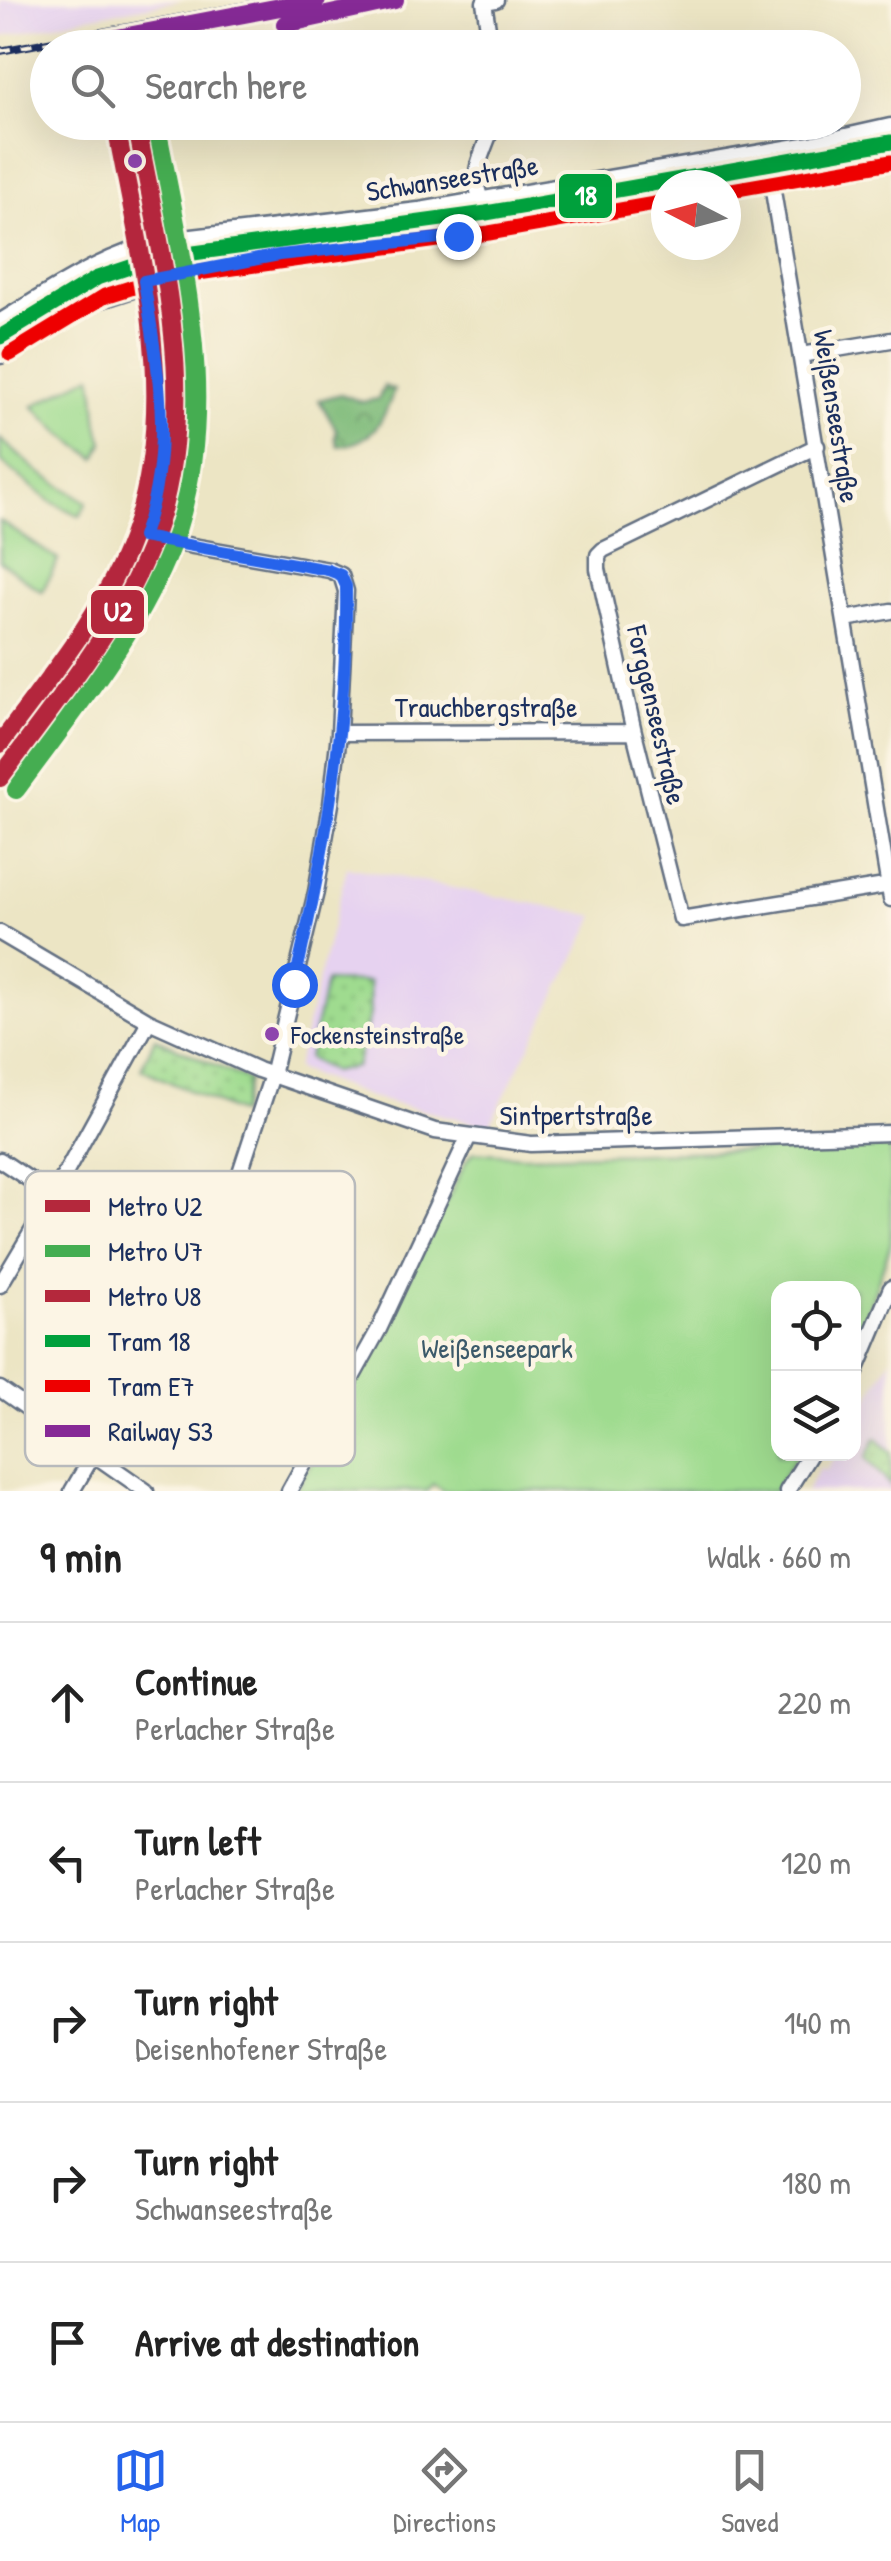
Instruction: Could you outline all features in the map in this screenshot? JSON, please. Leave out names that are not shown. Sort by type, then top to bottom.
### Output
[{"type":"main road","name":"Schwanseestraße","points":[[861,135],[891,128]]},
{"type":"main road","name":"Schwanseestraße","points":[[0,325],[82,274],[139,249],[482,202],[840,140]]},
{"type":"main road","points":[[741,184],[891,157]]},
{"type":"main road","name":"Schwanseestraße","points":[[0,353],[89,301],[144,281],[279,255],[436,239],[651,198]]},
{"type":"street","points":[[488,30],[484,2],[496,0]]},
{"type":"street","points":[[487,140],[474,175],[494,229]]},
{"type":"street","name":"Weißenseestraße","points":[[772,179],[890,890]]},
{"type":"street","points":[[0,770],[87,653],[142,537],[158,481],[164,423],[139,249]]},
{"type":"street","points":[[801,355],[891,340]]},
{"type":"street","name":"Forggenseestraße","points":[[817,446],[598,556],[598,569],[680,919],[890,890]]},
{"type":"street","points":[[142,537],[326,569],[341,575],[346,591],[339,733],[316,892],[272,1075],[241,1171]]},
{"type":"street","points":[[845,619],[891,611]]},
{"type":"street","name":"Trauchbergstraße","points":[[339,733],[634,732]]},
{"type":"street","points":[[0,933],[149,1020],[272,1075]]},
{"type":"street","points":[[67,1171],[149,1020]]},
{"type":"street","name":"Sintpertstraße","points":[[272,1075],[411,1125],[468,1138],[531,1144],[891,1133]]},
{"type":"street","points":[[355,1372],[468,1138]]},
{"type":"street","points":[[0,1160],[25,1177]]},
{"type":"street","points":[[0,1285],[25,1243]]},
{"type":"street","points":[[856,1371],[891,1288]]},
{"type":"street","points":[[0,1389],[25,1407]]},
{"type":"street","points":[[787,1491],[806,1461]]},
{"type":"street","points":[[72,1491],[86,1466]]},
{"type":"street","points":[[110,1466],[146,1491]]},
{"type":"street","points":[[289,1491],[303,1466]]},
{"type":"shaded area","points":[[0,0],[182,0],[83,18],[0,37]]},
{"type":"shaded area","points":[[347,867],[596,916],[489,1126],[375,1099],[296,1069]]},
{"type":"shaded area","points":[[891,1358],[891,1491],[806,1491],[820,1468],[826,1471],[832,1461],[861,1461],[861,1412]]},
{"type":"green space","points":[[891,139],[891,151],[772,170],[769,158]]},
{"type":"green space","points":[[765,162],[768,173],[741,178],[741,170],[714,170]]},
{"type":"green space","points":[[651,180],[651,194],[518,218],[516,201]]},
{"type":"green space","points":[[468,214],[470,223],[465,225],[178,262],[176,252]]},
{"type":"green space","points":[[104,270],[110,282],[0,347],[0,332]]},
{"type":"green space","points":[[92,375],[103,442],[96,458],[62,434],[33,406]]},
{"type":"green space","points":[[384,386],[394,390],[375,428],[359,441],[338,446],[337,431],[319,400],[341,394],[362,402],[378,399]]},
{"type":"green space","points":[[0,439],[39,472],[87,502],[80,516],[50,501],[0,461]]},
{"type":"green space","points":[[0,521],[58,560],[42,592],[0,561]]},
{"type":"green space","points":[[326,981],[369,982],[370,1014],[356,1067],[332,1072],[308,1058]]},
{"type":"green space","points":[[155,1038],[248,1080],[240,1114],[141,1069]]},
{"type":"green space","name":"Weißenseepark","points":[[891,1147],[891,1243],[861,1331],[861,1281],[771,1281],[771,1461],[794,1461],[775,1491],[443,1491],[433,1484],[427,1491],[296,1491],[310,1466],[355,1466],[355,1382],[474,1152],[524,1156]]},
{"type":"green space","points":[[876,1438],[891,1452],[891,1486],[866,1458]]},
{"type":"railway","points":[[112,30],[273,0]]},
{"type":"railway","points":[[0,51],[30,45]]},
{"type":"metro line","name":"U8","points":[[0,744],[73,646],[105,594],[131,539],[146,488],[154,437],[152,333],[119,140]]},
{"type":"metro line","name":"U2","points":[[0,778],[82,668],[119,610],[149,549],[166,497],[174,444],[173,336],[140,140]]},
{"type":"metro line","name":"U7","points":[[16,790],[98,679],[135,621],[166,559],[184,506],[194,452],[194,342],[159,140]]},
{"type":"tram line","name":"18","points":[[0,337],[97,278],[157,258],[486,213],[891,142]]},
{"type":"tram line","name":"E7","points":[[741,188],[891,162]]},
{"type":"tram line","name":"E7","points":[[10,354],[105,296],[162,278],[489,233],[651,205]]},
{"type":"rail line","name":"S3","points":[[160,30],[317,0]]},
{"type":"rail line","name":"S3","points":[[285,24],[395,0]]},
{"type":"place","name":"Fockensteinstraße","points":[[272,1034]]},
{"type":"route","points":[[294,984],[316,892],[330,804],[339,733],[346,586],[334,571],[142,537],[162,462],[164,423],[144,281],[279,255],[458,236]]}]
